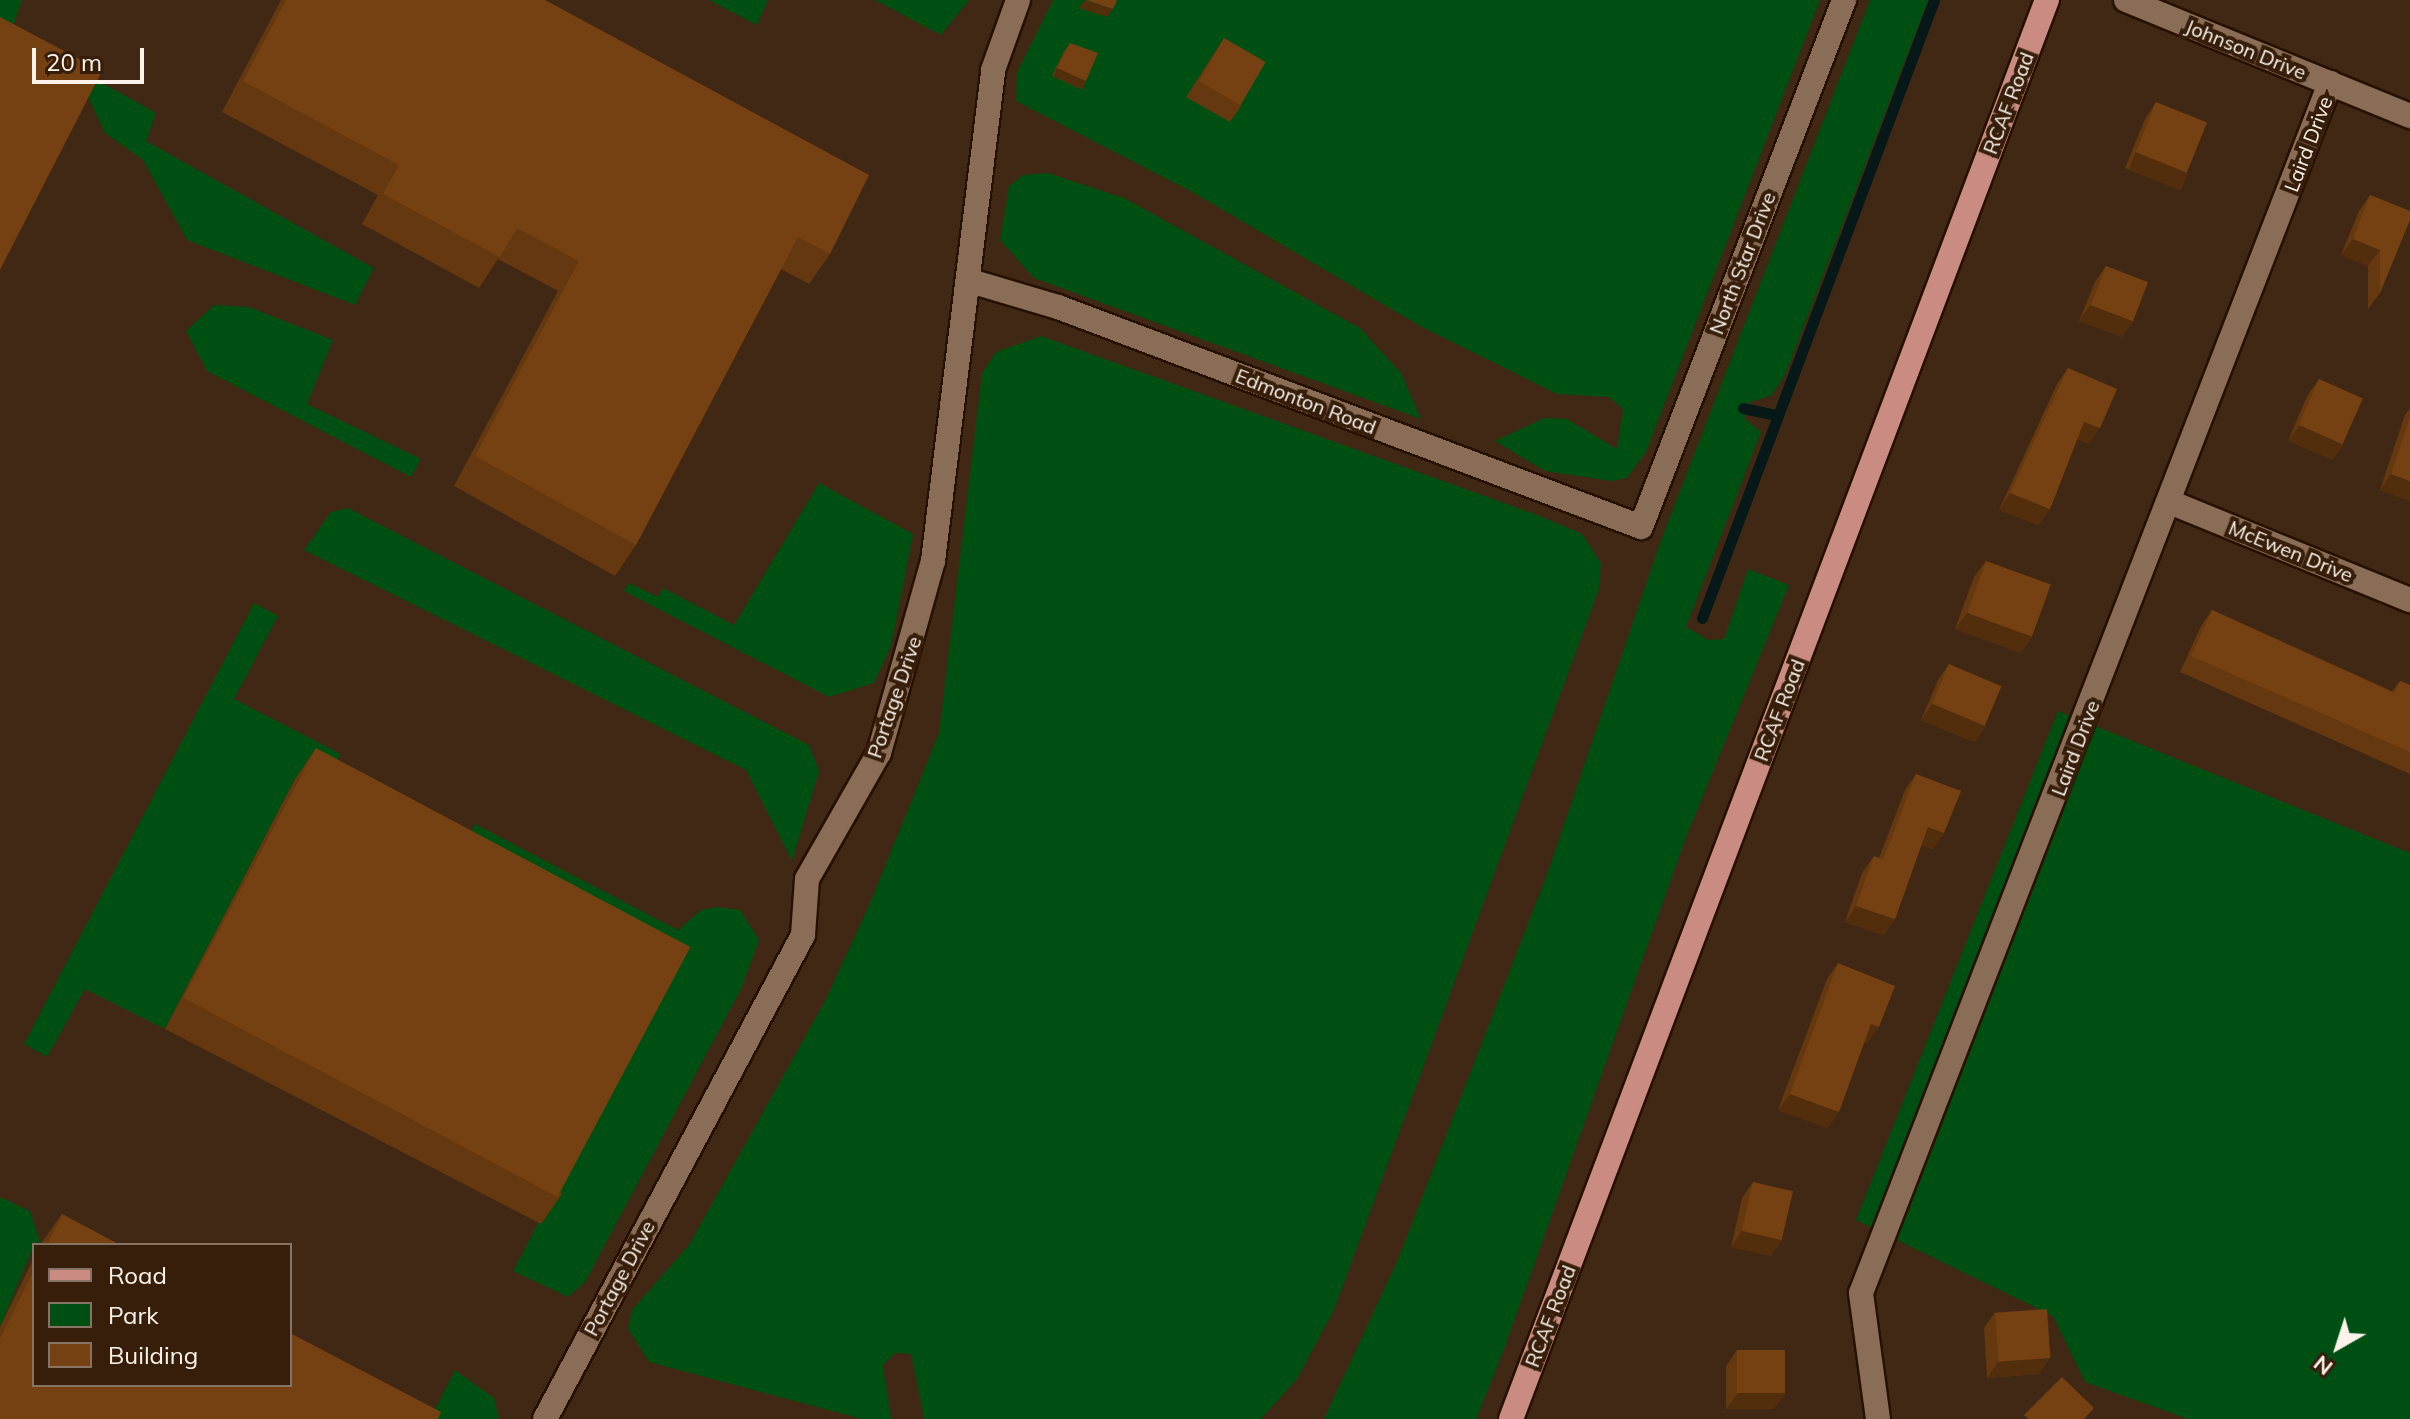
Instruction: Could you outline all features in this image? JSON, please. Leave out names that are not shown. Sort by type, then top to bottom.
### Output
[{"type":"main road","name":"RCAF Road","points":[[1511,1419],[2047,0]]},
{"type":"street","name":"Portage Drive","points":[[545,1419],[803,935],[807,879],[879,753],[933,561],[970,281],[993,70],[1018,0]]},
{"type":"street","name":"North Star Drive","points":[[1641,527],[1844,0]]},
{"type":"street","name":"Johnson Drive","points":[[2126,0],[2410,116]]},
{"type":"street","name":"Laird Drive","points":[[1878,1419],[1861,1293],[2172,503],[2330,83]]},
{"type":"street","name":"Edmonton Road","points":[[970,281],[1058,307],[1641,527]]},
{"type":"street","name":"McEwen Drive","points":[[2172,503],[2410,600]]},
{"type":"green space","points":[[0,0],[22,0],[11,32],[156,113],[146,141],[374,268],[355,305],[187,240],[143,160],[105,133],[88,97],[0,52]]},
{"type":"green space","points":[[709,0],[768,0],[757,25]]},
{"type":"green space","points":[[875,0],[969,0],[941,35]]},
{"type":"green space","points":[[1053,0],[1820,0],[1646,452],[1627,478],[1611,481],[1545,471],[1495,441],[1544,418],[1567,419],[1617,449],[1623,409],[1609,397],[1557,394],[1420,326],[1196,194],[1016,101],[1017,72]]},
{"type":"green space","points":[[1870,0],[1928,0],[1785,375],[1771,396],[1750,402],[1745,419],[1761,432],[1686,627],[1708,640],[1724,639],[1748,569],[1789,585],[1685,840],[1503,1352],[1476,1419],[1324,1419],[1399,1257],[1546,877],[1661,540]]},
{"type":"green space","points":[[1048,173],[1124,198],[1360,328],[1401,373],[1421,419],[1034,278],[1000,240],[1009,186],[1023,175]]},
{"type":"green space","points":[[214,305],[249,307],[333,340],[307,404],[421,459],[411,477],[207,371],[186,331]]},
{"type":"green space","points":[[1041,336],[1540,516],[1582,534],[1601,563],[1599,589],[1334,1310],[1297,1379],[1261,1419],[924,1419],[911,1354],[895,1353],[883,1365],[891,1419],[862,1419],[649,1362],[628,1329],[632,1310],[689,1245],[825,1001],[870,903],[939,733],[982,373],[996,352]]},
{"type":"green space","points":[[819,483],[913,534],[891,646],[874,683],[829,697],[624,591],[629,583],[658,597],[663,588],[734,625]]},
{"type":"green space","points":[[348,508],[809,745],[819,771],[792,861],[746,770],[304,550],[331,512]]},
{"type":"green space","points":[[254,603],[278,616],[234,699],[341,754],[321,792],[295,779],[165,1029],[85,989],[47,1057],[24,1044]]},
{"type":"green space","points":[[2058,711],[2410,853],[2410,1419],[2188,1419],[2085,1382],[2053,1316],[1856,1220]]},
{"type":"green space","points":[[475,824],[678,930],[701,910],[717,907],[740,910],[759,940],[741,989],[585,1282],[568,1297],[513,1271],[670,974],[456,862]]},
{"type":"green space","points":[[0,1197],[30,1211],[40,1243],[32,1243],[32,1250],[0,1327]]},
{"type":"green space","points":[[455,1370],[494,1398],[499,1419],[430,1419]]},
{"type":"building","points":[[286,0],[545,0],[869,175],[830,254],[798,237],[636,545],[475,456],[579,261],[517,228],[500,257],[383,194],[399,165],[243,81]]},
{"type":"building","points":[[1086,0],[1117,0],[1113,9]]},
{"type":"building","points":[[0,17],[102,71],[0,270]]},
{"type":"building","points":[[1224,38],[1266,62],[1241,105],[1199,81]]},
{"type":"building","points":[[1070,43],[1098,53],[1086,81],[1057,68]]},
{"type":"building","points":[[2156,102],[2207,123],[2187,173],[2136,152]]},
{"type":"building","points":[[2370,195],[2410,211],[2410,220],[2380,293],[2380,250],[2353,239]]},
{"type":"building","points":[[2106,266],[2148,282],[2133,321],[2091,305]]},
{"type":"building","points":[[2068,368],[2117,389],[2100,428],[2084,422],[2050,509],[2010,493]]},
{"type":"building","points":[[2319,379],[2363,399],[2343,444],[2299,425]]},
{"type":"building","points":[[2410,417],[2410,481],[2391,474]]},
{"type":"building","points":[[1986,561],[2051,585],[2032,636],[1967,613]]},
{"type":"building","points":[[2212,610],[2394,693],[2400,681],[2410,685],[2410,752],[2191,656]]},
{"type":"building","points":[[1949,664],[2001,686],[1985,726],[1932,704]]},
{"type":"building","points":[[316,748],[690,947],[558,1197],[183,998]]},
{"type":"building","points":[[1916,774],[1961,791],[1944,833],[1928,827],[1895,919],[1856,906],[1874,856],[1883,860]]},
{"type":"building","points":[[1838,963],[1895,986],[1879,1027],[1871,1024],[1839,1112],[1790,1094]]},
{"type":"building","points":[[1753,1182],[1793,1191],[1782,1240],[1742,1231]]},
{"type":"building","points":[[62,1214],[116,1243],[48,1243]]},
{"type":"building","points":[[32,1274],[32,1387],[292,1387],[292,1334],[441,1412],[438,1419],[0,1419],[0,1339]]},
{"type":"building","points":[[2047,1309],[2050,1358],[1999,1362],[1995,1313]]},
{"type":"building","points":[[1737,1350],[1785,1350],[1785,1393],[1737,1393]]},
{"type":"building","points":[[2062,1377],[2094,1408],[2084,1419],[2029,1419],[2024,1415]]},
{"type":"waterway","points":[[1702,618],[1934,0]]},
{"type":"waterway","points":[[1743,408],[1775,415]]}]
